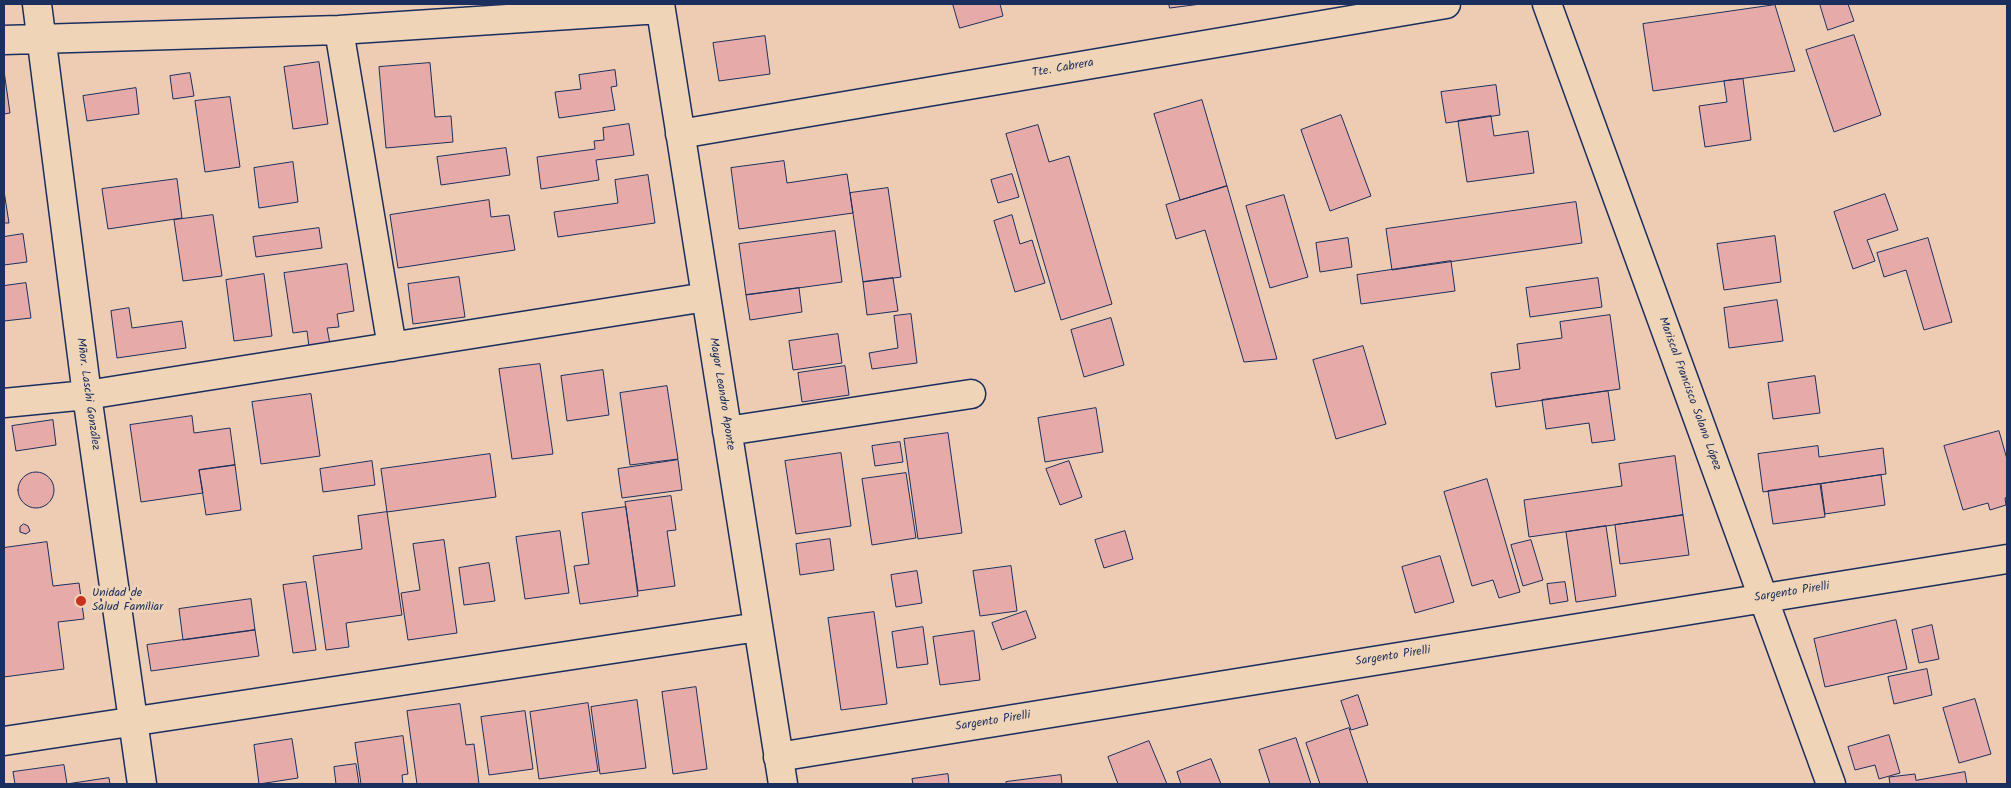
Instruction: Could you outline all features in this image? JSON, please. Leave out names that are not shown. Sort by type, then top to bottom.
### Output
[{"type":"street","name":"Mñor. Laschi González","points":[[37,4],[86,396],[142,784]]},
{"type":"street","name":"Tte. Cabrera","points":[[680,134],[1446,4]]},
{"type":"street","name":"Mariscal Francisco Solano López","points":[[1547,4],[1831,784]]},
{"type":"street","points":[[4,40],[338,30],[660,6]]},
{"type":"street","name":"Mayor Leandro Aponte","points":[[660,6],[782,784]]},
{"type":"street","points":[[338,30],[392,347]]},
{"type":"street","points":[[4,403],[86,396],[706,297]]},
{"type":"street","points":[[727,431],[971,394]]},
{"type":"street","name":"Sargento Pirelli","points":[[778,757],[2007,559]]},
{"type":"street","points":[[4,741],[758,626]]},
{"type":"building","points":[[953,4],[1000,4],[1003,16],[960,28]]},
{"type":"building","points":[[1169,4],[1201,4],[1170,8]]},
{"type":"building","points":[[1820,4],[1848,4],[1854,21],[1828,30]]},
{"type":"building","points":[[1775,5],[1795,71],[1653,91],[1643,24]]},
{"type":"building","points":[[1854,35],[1881,115],[1834,132],[1806,50]]},
{"type":"building","points":[[765,36],[770,74],[719,81],[713,43]]},
{"type":"building","points":[[319,62],[328,124],[293,129],[284,67]]},
{"type":"building","points":[[430,63],[435,117],[451,116],[453,142],[386,148],[379,67]]},
{"type":"building","points":[[615,70],[617,86],[611,87],[615,110],[559,118],[555,92],[581,89],[579,75]]},
{"type":"building","points":[[4,71],[10,113],[4,114]]},
{"type":"building","points":[[190,73],[194,96],[173,99],[170,76]]},
{"type":"building","points":[[1743,79],[1751,140],[1705,147],[1699,106],[1727,102],[1724,81]]},
{"type":"building","points":[[1496,85],[1500,115],[1446,123],[1441,92]]},
{"type":"building","points":[[136,88],[139,114],[87,121],[83,96]]},
{"type":"building","points":[[230,97],[240,167],[205,172],[195,101]]},
{"type":"building","points":[[1202,100],[1227,186],[1180,200],[1154,114]]},
{"type":"building","points":[[1341,115],[1371,196],[1330,211],[1301,130]]},
{"type":"building","points":[[1491,116],[1494,136],[1528,131],[1534,173],[1467,182],[1458,121]]},
{"type":"building","points":[[629,124],[634,155],[596,160],[599,180],[541,189],[537,157],[595,149],[594,141],[604,140],[603,128]]},
{"type":"building","points":[[1038,125],[1049,162],[1069,156],[1112,304],[1061,320],[1006,134]]},
{"type":"building","points":[[506,148],[510,175],[441,185],[437,157]]},
{"type":"building","points":[[784,161],[787,183],[847,174],[853,213],[739,229],[731,168]]},
{"type":"building","points":[[293,162],[298,202],[259,208],[254,168]]},
{"type":"building","points":[[1012,174],[1019,197],[998,203],[991,180]]},
{"type":"building","points":[[648,175],[655,223],[558,237],[554,212],[618,203],[615,180]]},
{"type":"building","points":[[177,179],[182,218],[108,229],[102,189]]},
{"type":"building","points":[[1227,186],[1277,359],[1244,362],[1205,230],[1176,239],[1166,205]]},
{"type":"building","points":[[888,188],[901,277],[863,282],[850,193]]},
{"type":"building","points":[[4,191],[9,223],[4,223]]},
{"type":"building","points":[[1885,194],[1898,230],[1867,240],[1875,261],[1853,269],[1834,212]]},
{"type":"building","points":[[1284,195],[1308,277],[1270,288],[1246,206]]},
{"type":"building","points":[[489,200],[491,217],[509,215],[515,250],[398,268],[390,215]]},
{"type":"building","points":[[1576,202],[1582,243],[1392,270],[1386,229]]},
{"type":"building","points":[[213,215],[222,276],[183,281],[174,220]]},
{"type":"building","points":[[1012,215],[1020,244],[1032,240],[1045,283],[1015,292],[994,221]]},
{"type":"building","points":[[319,228],[322,248],[256,257],[253,237]]},
{"type":"building","points":[[835,231],[842,282],[746,295],[739,244]]},
{"type":"building","points":[[23,234],[27,262],[4,265],[4,237]]},
{"type":"building","points":[[1775,236],[1781,282],[1724,290],[1717,244]]},
{"type":"building","points":[[1348,238],[1352,267],[1320,272],[1316,243]]},
{"type":"building","points":[[1928,238],[1952,322],[1924,330],[1906,270],[1884,277],[1877,253]]},
{"type":"building","points":[[1451,261],[1455,291],[1361,304],[1357,275]]},
{"type":"building","points":[[347,264],[354,311],[337,314],[339,327],[327,328],[330,344],[309,347],[307,331],[293,333],[284,273]]},
{"type":"building","points":[[264,274],[272,336],[234,341],[226,280]]},
{"type":"building","points":[[459,277],[465,317],[413,324],[408,284]]},
{"type":"building","points":[[893,278],[898,311],[867,315],[863,282]]},
{"type":"building","points":[[1598,278],[1602,307],[1530,317],[1526,288]]},
{"type":"building","points":[[26,283],[31,318],[4,321],[4,286]]},
{"type":"building","points":[[799,288],[802,312],[750,320],[746,295]]},
{"type":"building","points":[[1777,300],[1783,341],[1729,348],[1724,308]]},
{"type":"building","points":[[129,308],[132,328],[182,321],[186,348],[117,358],[111,311]]},
{"type":"building","points":[[911,314],[917,363],[872,369],[869,353],[898,348],[894,316]]},
{"type":"building","points":[[1610,315],[1620,389],[1496,407],[1491,373],[1520,369],[1517,344],[1562,338],[1560,322]]},
{"type":"building","points":[[1111,318],[1124,365],[1084,377],[1071,330]]},
{"type":"building","points":[[838,334],[842,363],[793,370],[789,341]]},
{"type":"building","points":[[1363,346],[1386,424],[1336,439],[1313,360]]},
{"type":"building","points":[[540,364],[553,454],[512,459],[499,369]]},
{"type":"building","points":[[845,366],[849,395],[802,402],[798,373]]},
{"type":"building","points":[[603,370],[609,415],[567,421],[561,376]]},
{"type":"building","points":[[1815,376],[1820,413],[1773,419],[1768,383]]},
{"type":"building","points":[[667,386],[678,459],[630,465],[620,393]]},
{"type":"building","points":[[1608,391],[1615,440],[1592,443],[1589,423],[1546,429],[1542,400]]},
{"type":"building","points":[[311,394],[320,456],[261,464],[252,402]]},
{"type":"building","points":[[1096,408],[1103,452],[1045,462],[1038,418]]},
{"type":"building","points":[[192,416],[194,433],[230,428],[235,465],[199,470],[203,493],[141,502],[130,425]]},
{"type":"building","points":[[53,420],[56,445],[16,451],[12,426]]},
{"type":"building","points":[[1999,431],[2007,459],[2006,505],[1990,510],[1988,503],[1963,510],[1944,446]]},
{"type":"building","points":[[948,433],[962,533],[918,539],[904,439]]},
{"type":"building","points":[[900,442],[903,462],[875,466],[872,446]]},
{"type":"building","points":[[1818,446],[1819,457],[1883,448],[1886,474],[1763,492],[1758,454]]},
{"type":"building","points":[[841,453],[851,526],[796,534],[785,461]]},
{"type":"building","points":[[490,454],[496,497],[387,512],[381,469]]},
{"type":"building","points":[[1675,456],[1683,515],[1529,537],[1524,500],[1622,486],[1619,464]]},
{"type":"building","points":[[678,460],[682,490],[622,498],[618,469]]},
{"type":"building","points":[[372,461],[375,485],[323,492],[320,469]]},
{"type":"building","points":[[1069,461],[1082,497],[1060,505],[1046,469]]},
{"type":"building","points":[[235,465],[241,510],[206,515],[199,470]]},
{"type":"building","points":[[36,472],[49,477],[54,490],[49,503],[36,508],[23,503],[18,490],[23,477]]},
{"type":"building","points":[[906,473],[916,538],[872,545],[862,479]]},
{"type":"building","points":[[1881,475],[1885,505],[1825,514],[1821,484]]},
{"type":"building","points":[[1487,479],[1520,592],[1499,598],[1493,580],[1472,586],[1444,492]]},
{"type":"building","points":[[1820,484],[1825,517],[1773,524],[1768,491]]},
{"type":"building","points":[[671,496],[676,530],[667,531],[675,586],[638,591],[625,502]]},
{"type":"building","points":[[626,507],[638,596],[580,604],[574,566],[589,564],[582,513]]},
{"type":"building","points":[[387,512],[402,615],[346,623],[349,647],[326,650],[313,556],[362,549],[358,516]]},
{"type":"building","points":[[1683,515],[1689,555],[1620,564],[1615,525]]},
{"type":"building","points":[[24,524],[28,526],[30,531],[26,534],[20,532],[20,527]]},
{"type":"building","points":[[1606,526],[1616,596],[1576,602],[1566,532]]},
{"type":"building","points":[[560,531],[569,593],[525,599],[516,537]]},
{"type":"building","points":[[1125,531],[1133,559],[1104,568],[1095,540]]},
{"type":"building","points":[[830,539],[834,570],[800,575],[796,544]]},
{"type":"building","points":[[444,540],[457,633],[408,640],[401,593],[420,590],[413,544]]},
{"type":"building","points":[[1531,540],[1543,580],[1523,586],[1511,545]]},
{"type":"building","points":[[47,542],[53,586],[79,583],[84,619],[58,622],[64,669],[4,677],[4,548]]},
{"type":"building","points":[[1440,556],[1454,602],[1415,613],[1402,567]]},
{"type":"building","points":[[489,563],[495,601],[464,605],[459,568]]},
{"type":"building","points":[[1011,566],[1017,611],[980,616],[973,571]]},
{"type":"building","points":[[917,571],[922,603],[896,607],[891,575]]},
{"type":"building","points":[[306,582],[316,650],[293,653],[283,585]]},
{"type":"building","points":[[1565,582],[1568,601],[1550,604],[1547,584]]},
{"type":"building","points":[[251,599],[255,630],[183,640],[179,609]]},
{"type":"building","points":[[1026,611],[1036,638],[1002,650],[992,623]]},
{"type":"building","points":[[874,612],[887,704],[841,710],[828,618]]},
{"type":"building","points":[[1896,620],[1907,669],[1825,687],[1814,639]]},
{"type":"building","points":[[1932,625],[1939,659],[1919,663],[1912,630]]},
{"type":"building","points":[[923,627],[928,664],[897,668],[892,632]]},
{"type":"building","points":[[255,630],[259,656],[151,671],[147,645]]},
{"type":"building","points":[[974,631],[980,680],[940,685],[933,637]]},
{"type":"building","points":[[1927,669],[1932,695],[1894,704],[1888,677]]},
{"type":"building","points":[[696,687],[707,769],[673,774],[662,692]]},
{"type":"building","points":[[1358,695],[1368,725],[1351,730],[1341,701]]},
{"type":"building","points":[[1975,699],[1991,754],[1959,763],[1943,708]]},
{"type":"building","points":[[637,700],[646,768],[600,774],[591,707]]},
{"type":"building","points":[[588,703],[598,771],[539,779],[530,712]]},
{"type":"building","points":[[460,704],[466,745],[474,744],[479,784],[417,784],[407,711]]},
{"type":"building","points":[[525,711],[533,769],[489,775],[481,717]]},
{"type":"building","points":[[1349,728],[1368,784],[1320,784],[1306,743]]},
{"type":"building","points":[[1889,735],[1900,773],[1879,779],[1875,765],[1855,770],[1848,747]]},
{"type":"building","points":[[403,736],[408,774],[402,775],[403,784],[361,784],[355,743]]},
{"type":"building","points":[[1296,738],[1311,784],[1270,784],[1259,750]]},
{"type":"building","points":[[292,739],[298,778],[259,784],[254,745]]},
{"type":"building","points":[[1149,741],[1167,784],[1118,784],[1108,757]]},
{"type":"building","points":[[1211,759],[1221,784],[1181,784],[1177,772]]},
{"type":"building","points":[[356,764],[359,784],[336,784],[334,767]]},
{"type":"building","points":[[64,765],[67,784],[15,784],[13,772]]},
{"type":"building","points":[[1965,772],[1967,784],[1890,784],[1889,777],[1915,774],[1916,780]]},
{"type":"building","points":[[948,774],[949,784],[913,784],[912,779]]},
{"type":"building","points":[[1061,775],[1062,784],[1006,784],[1006,782]]},
{"type":"building","points":[[109,778],[110,784],[67,784]]},
{"type":"place","name":"Unidad de Salud Familiar","points":[[81,601]]}]
